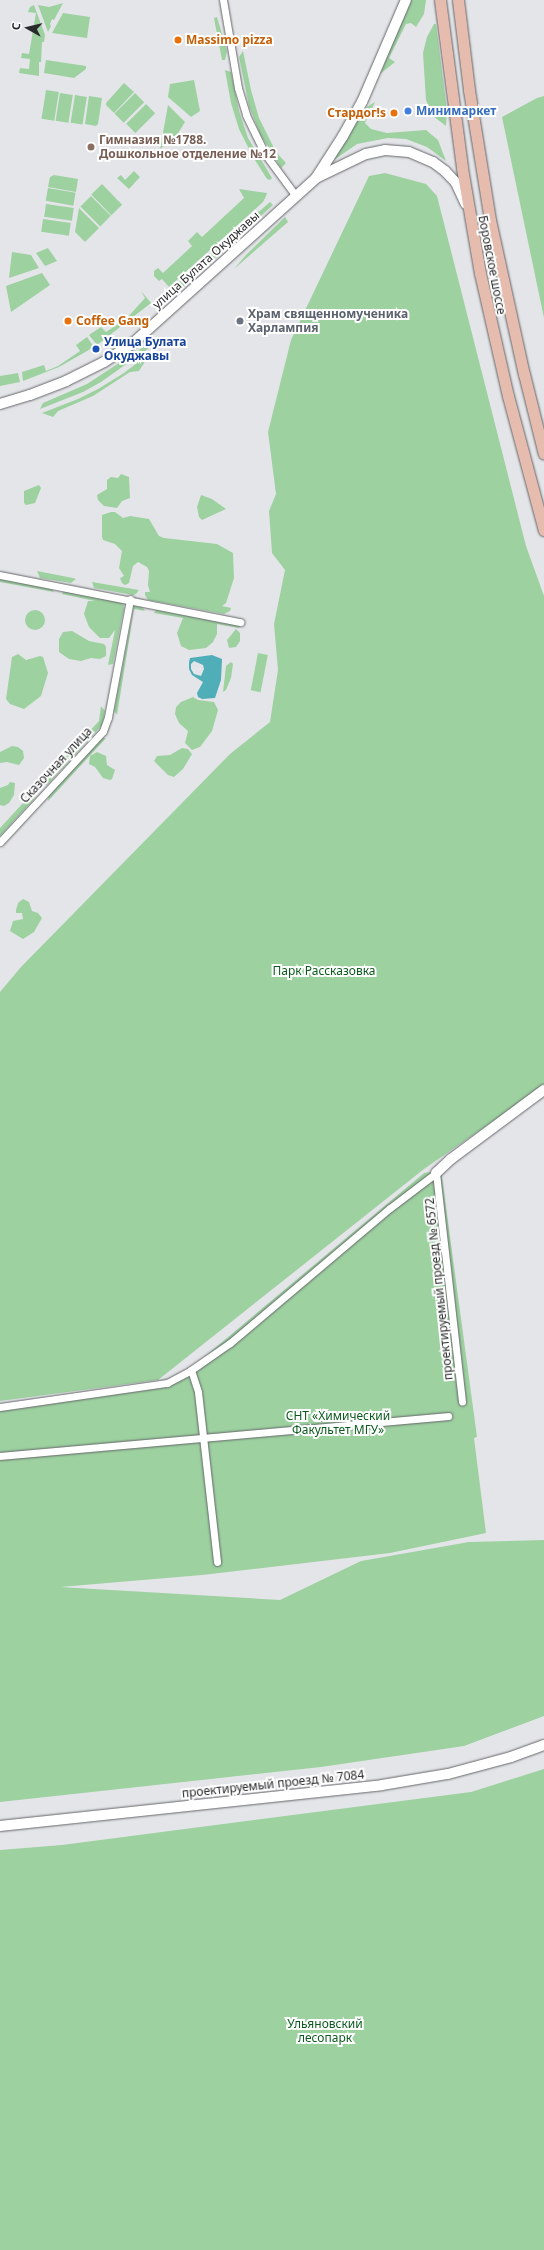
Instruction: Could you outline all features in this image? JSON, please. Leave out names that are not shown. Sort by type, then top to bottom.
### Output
[{"type":"main road","name":"Боровское шоссе","points":[[440,0],[468,207],[487,308],[506,389],[544,530]]},
{"type":"main road","name":"Боровское шоссе","points":[[458,0],[469,90],[490,220],[524,374],[544,454]]},
{"type":"street","points":[[222,0],[238,88],[246,115],[265,154],[296,196]]},
{"type":"street","points":[[316,178],[343,136],[362,102],[406,0]]},
{"type":"street","points":[[316,178],[366,154],[385,150],[409,152],[433,162],[445,171],[456,183],[468,207]]},
{"type":"street","name":"улица Булата Окуджавы","points":[[0,404],[30,395],[66,381],[104,362],[132,343],[316,178]]},
{"type":"street","points":[[0,575],[130,599],[240,622]]},
{"type":"street","name":"Сказочная улица","points":[[0,842],[103,730],[108,717],[130,599]]},
{"type":"street","points":[[0,1407],[167,1383],[191,1370],[230,1343],[390,1208],[544,1090]]},
{"type":"street","name":"проектируемый проезд № 6572","points":[[436,1173],[462,1402]]},
{"type":"street","points":[[191,1370],[198,1392],[217,1562]]},
{"type":"street","points":[[0,1456],[448,1416]]},
{"type":"street","name":"проектируемый проезд № 7084","points":[[0,1826],[382,1785],[448,1774],[511,1757],[544,1745]]},
{"type":"green space","points":[[410,0],[426,0],[424,14],[416,27],[411,23],[406,24],[389,58],[395,62],[380,74]]},
{"type":"green space","points":[[63,3],[54,20],[52,19],[48,32],[38,5],[49,7]]},
{"type":"green space","points":[[34,5],[45,35],[44,42],[42,42],[41,62],[39,62],[39,76],[19,73],[20,68],[29,69],[30,59],[21,58],[22,53],[29,54],[36,13],[28,12],[30,7]]},
{"type":"green space","points":[[63,13],[90,17],[87,38],[52,33]]},
{"type":"green space","points":[[217,17],[227,51],[225,60],[222,60],[214,18]]},
{"type":"green space","points":[[434,24],[436,24],[447,110],[446,126],[433,116],[426,100],[423,53],[427,37]]},
{"type":"green space","points":[[243,51],[251,90],[259,118],[276,152],[286,163],[281,168],[260,134],[249,106],[239,57]]},
{"type":"green space","points":[[46,60],[86,66],[86,69],[74,78],[44,73]]},
{"type":"green space","points":[[225,70],[231,72],[239,111],[248,138],[272,178],[270,180],[267,179],[253,157],[239,129],[231,103]]},
{"type":"green space","points":[[194,80],[200,111],[191,117],[168,97],[170,84]]},
{"type":"green space","points":[[124,83],[134,92],[114,113],[106,105],[106,103]]},
{"type":"green space","points":[[46,90],[59,92],[54,121],[41,119]]},
{"type":"green space","points":[[60,93],[73,95],[68,123],[56,121]]},
{"type":"green space","points":[[135,93],[144,102],[124,123],[114,114]]},
{"type":"green space","points":[[75,95],[87,97],[82,125],[71,123]]},
{"type":"green space","points":[[89,96],[102,98],[98,124],[96,126],[85,124]]},
{"type":"green space","points":[[544,96],[544,318],[502,117],[537,98]]},
{"type":"green space","points":[[375,102],[365,123],[371,129],[387,133],[426,130],[438,140],[446,161],[427,147],[406,139],[388,138],[357,144],[331,162],[365,108]]},
{"type":"green space","points":[[146,104],[155,113],[135,133],[126,124]]},
{"type":"green space","points":[[168,105],[185,122],[177,135],[160,149]]},
{"type":"green space","points":[[134,171],[140,177],[129,189],[117,178],[121,175],[125,180]]},
{"type":"green space","name":"Парк Рассказовка","points":[[385,173],[426,184],[437,196],[526,546],[544,596],[544,1086],[424,1169],[158,1380],[0,1401],[0,992],[21,967],[230,754],[270,722],[278,670],[274,624],[285,570],[272,553],[269,511],[276,494],[268,432],[291,340],[369,176]]},
{"type":"green space","points":[[54,175],[78,179],[76,192],[48,187],[50,177]]},
{"type":"green space","points":[[102,184],[122,205],[111,215],[91,194]]},
{"type":"green space","points":[[48,188],[76,193],[73,206],[46,201]]},
{"type":"green space","points":[[239,189],[267,193],[263,202],[169,287],[162,279],[159,281],[154,276],[154,271],[158,268],[163,273],[192,246],[188,241],[197,232],[202,237],[244,198]]},
{"type":"green space","points":[[91,196],[111,216],[100,226],[80,207]]},
{"type":"green space","points":[[270,202],[273,205],[175,294],[168,292]]},
{"type":"green space","points":[[46,204],[74,208],[72,221],[44,217]]},
{"type":"green space","points":[[79,208],[99,228],[85,242],[75,232]]},
{"type":"green space","points":[[285,217],[288,222],[234,269],[246,255]]},
{"type":"green space","points":[[43,219],[71,223],[69,236],[41,232]]},
{"type":"green space","points":[[48,248],[57,261],[45,266],[36,253]]},
{"type":"green space","points":[[12,252],[31,255],[39,268],[9,278]]},
{"type":"green space","points":[[42,273],[50,285],[11,312],[6,286]]},
{"type":"green space","points":[[141,291],[151,303],[97,345],[89,335],[101,327],[106,332],[126,319],[145,298]]},
{"type":"green space","points":[[87,337],[94,347],[59,367],[23,381],[22,372],[44,365],[46,371],[58,366],[80,351],[76,345]]},
{"type":"green space","points":[[145,346],[149,348],[101,382],[83,392],[40,409],[43,403],[87,384]]},
{"type":"green space","points":[[151,352],[139,371],[130,372],[93,396],[58,411],[53,417],[42,413],[78,399],[98,389],[124,373]]},
{"type":"green space","points":[[18,373],[20,382],[0,386],[0,376]]},
{"type":"green space","points":[[121,474],[129,477],[130,498],[122,501],[117,508],[104,506],[98,500],[97,495],[107,489],[107,480],[111,477],[118,478]]},
{"type":"green space","points":[[39,485],[41,488],[35,503],[26,505],[24,503],[24,491]]},
{"type":"green space","points":[[201,495],[212,499],[226,509],[202,520],[199,517],[197,507]]},
{"type":"green space","points":[[115,512],[123,518],[130,516],[149,519],[159,536],[164,538],[217,544],[233,553],[234,578],[226,603],[222,606],[231,608],[230,611],[224,614],[148,600],[145,592],[150,592],[148,585],[149,571],[147,567],[138,562],[133,566],[129,583],[125,585],[122,583],[120,578],[124,576],[119,568],[122,551],[115,544],[103,540],[102,537],[102,515]]},
{"type":"green space","points":[[37,571],[76,579],[71,583],[40,578]]},
{"type":"green space","points":[[0,579],[51,588],[54,592],[0,582]]},
{"type":"green space","points":[[92,582],[139,590],[133,595],[94,588]]},
{"type":"green space","points":[[64,591],[123,603],[124,608],[113,664],[108,665],[115,630],[109,638],[100,638],[89,627],[84,614],[88,601],[95,601],[62,594]]},
{"type":"green space","points":[[134,606],[142,607],[145,611],[134,609],[117,715],[114,711]]},
{"type":"green space","points":[[35,610],[42,613],[45,620],[42,627],[35,630],[28,627],[25,620],[28,613]]},
{"type":"green space","points":[[156,610],[240,626],[239,628],[217,624],[217,634],[213,642],[206,648],[189,650],[181,646],[177,633],[183,618],[154,613]]},
{"type":"green space","points":[[236,629],[240,633],[240,641],[236,647],[229,648],[227,640]]},
{"type":"green space","points":[[72,631],[89,641],[104,644],[106,647],[106,656],[100,659],[91,658],[81,661],[69,659],[59,652],[59,639],[63,632]]},
{"type":"green space","points":[[258,653],[268,655],[261,692],[251,690]]},
{"type":"green space","points":[[18,654],[26,660],[40,656],[43,657],[48,673],[41,696],[24,709],[10,704],[6,699],[12,657]]},
{"type":"green space","points":[[231,662],[233,664],[231,678],[226,690],[223,692],[226,666]]},
{"type":"green space","points":[[193,697],[198,700],[214,702],[218,710],[212,731],[200,747],[192,750],[185,743],[188,731],[179,723],[175,714],[176,707],[181,702]]},
{"type":"green space","points":[[101,706],[105,711],[102,725],[47,785],[39,785],[99,721]]},
{"type":"green space","points":[[101,738],[106,738],[48,801],[49,795]]},
{"type":"green space","points":[[12,746],[18,747],[23,751],[24,758],[19,765],[7,762],[0,763],[0,752]]},
{"type":"green space","points":[[182,748],[188,749],[192,754],[183,769],[174,777],[168,775],[154,761],[157,756],[170,755]]},
{"type":"green space","points":[[97,752],[106,756],[107,765],[115,770],[112,779],[110,780],[103,778],[95,767],[89,764],[90,756]]},
{"type":"green space","points":[[10,782],[15,783],[14,795],[9,803],[4,806],[0,805],[0,788],[8,785]]},
{"type":"green space","points":[[35,790],[35,798],[0,836],[0,828]]},
{"type":"green space","points":[[23,899],[29,902],[32,911],[38,913],[42,918],[34,932],[23,939],[10,931],[13,921],[23,919],[22,913],[16,913],[16,910],[18,903]]},
{"type":"green space","name":"СНТ «Химический Факультет МГУ»","points":[[441,1170],[477,1437],[474,1438],[486,1533],[390,1553],[202,1575],[60,1587],[280,1600],[361,1561],[469,1542],[544,1540],[544,1716],[464,1746],[321,1767],[0,1802],[0,1409],[172,1384],[424,1173]]},
{"type":"green space","name":"Ульяновский лесопарк","points":[[544,1769],[544,2250],[0,2250],[0,1850],[62,1845],[471,1792]]},
{"type":"water","points":[[212,655],[222,659],[221,680],[215,698],[202,699],[198,697],[197,693],[203,682],[192,675],[189,669],[190,658]],"holes":[[[194,661],[203,665],[204,669],[201,676],[194,674],[191,669],[191,664]]]},
{"type":"place","name":"Massimo pizza","points":[[178,40]]},
{"type":"place","name":"Минимаркет","points":[[408,111]]},
{"type":"place","name":"Стардог!s","points":[[394,113]]},
{"type":"place","name":"Гимназия №1788. Дошкольное отделение №12","points":[[91,147]]},
{"type":"place","name":"Coffee Gang","points":[[68,321]]},
{"type":"place","name":"Храм священномученика Харлампия","points":[[240,321]]},
{"type":"place","name":"Улица Булата Окуджавы","points":[[96,349]]}]
